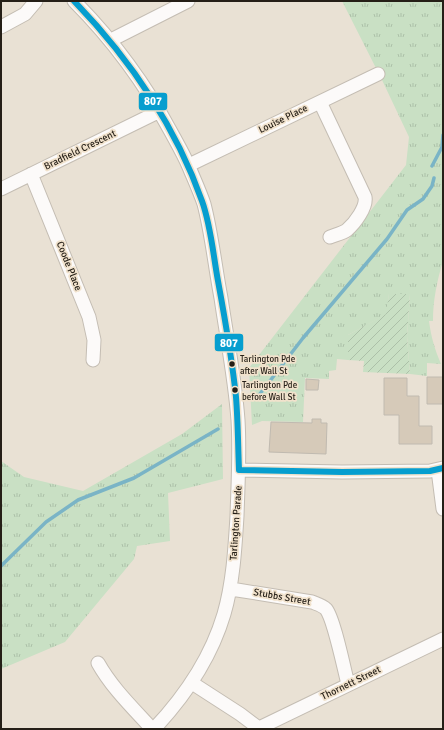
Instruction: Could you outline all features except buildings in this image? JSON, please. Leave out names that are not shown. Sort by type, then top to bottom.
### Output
[{"type":"street","points":[[1,27],[25,14],[36,1]]},
{"type":"street","name":"Tarlington Parade","points":[[74,1],[111,40],[142,81],[189,165],[203,203],[209,229],[233,374],[238,422],[239,470],[231,589],[214,643],[192,683],[178,702],[153,729]]},
{"type":"street","points":[[111,40],[169,5],[188,1]]},
{"type":"street","name":"Louise Place","points":[[189,165],[378,74]]},
{"type":"street","points":[[320,102],[366,202],[364,208],[347,230],[330,237]]},
{"type":"street","name":"Bradfield Crescent","points":[[1,190],[160,111]]},
{"type":"street","name":"Coode Place","points":[[31,174],[89,317],[94,340],[93,360]]},
{"type":"street","points":[[239,470],[342,472],[441,469],[443,510]]},
{"type":"street","name":"Stubbs Street","points":[[231,589],[312,602],[323,606],[327,610],[332,621],[348,684]]},
{"type":"street","name":"Thornett Street","points":[[260,729],[348,684],[443,639]]},
{"type":"street","points":[[98,663],[123,699],[153,729]]},
{"type":"street","points":[[192,683],[240,714],[260,729]]},
{"type":"green space","points":[[342,1],[443,1],[443,261],[436,291],[433,321],[429,321],[441,364],[427,363],[427,376],[410,374],[407,336],[410,294],[389,294],[387,314],[348,335],[348,360],[337,359],[336,370],[329,371],[329,379],[305,378],[303,422],[262,421],[252,425],[249,368],[406,165],[409,137]]},
{"type":"green space","points":[[389,294],[410,294],[407,336],[410,374],[363,372],[364,361],[348,360],[348,335],[386,314]]},
{"type":"green space","points":[[222,404],[223,479],[168,493],[170,541],[137,546],[134,559],[65,642],[1,669],[1,461],[24,477],[83,491],[182,434]]},
{"type":"waterway","points":[[432,166],[442,147],[443,135]]},
{"type":"waterway","points":[[256,399],[303,338],[387,239],[407,210],[423,199],[432,186],[434,178]]},
{"type":"waterway","points":[[1,566],[46,522],[78,500],[134,478],[218,429]]},
{"type":"transit line","name":"807","points":[[74,1],[114,46],[149,94],[178,146],[202,201],[210,230],[236,397],[239,470]]},
{"type":"transit line","name":"807","points":[[239,470],[342,472],[430,471],[443,468]]},
{"type":"place","name":"Tarlington Pde after Wall St","points":[[232,364]]},
{"type":"place","name":"Tarlington Pde before Wall St","points":[[235,390]]}]
